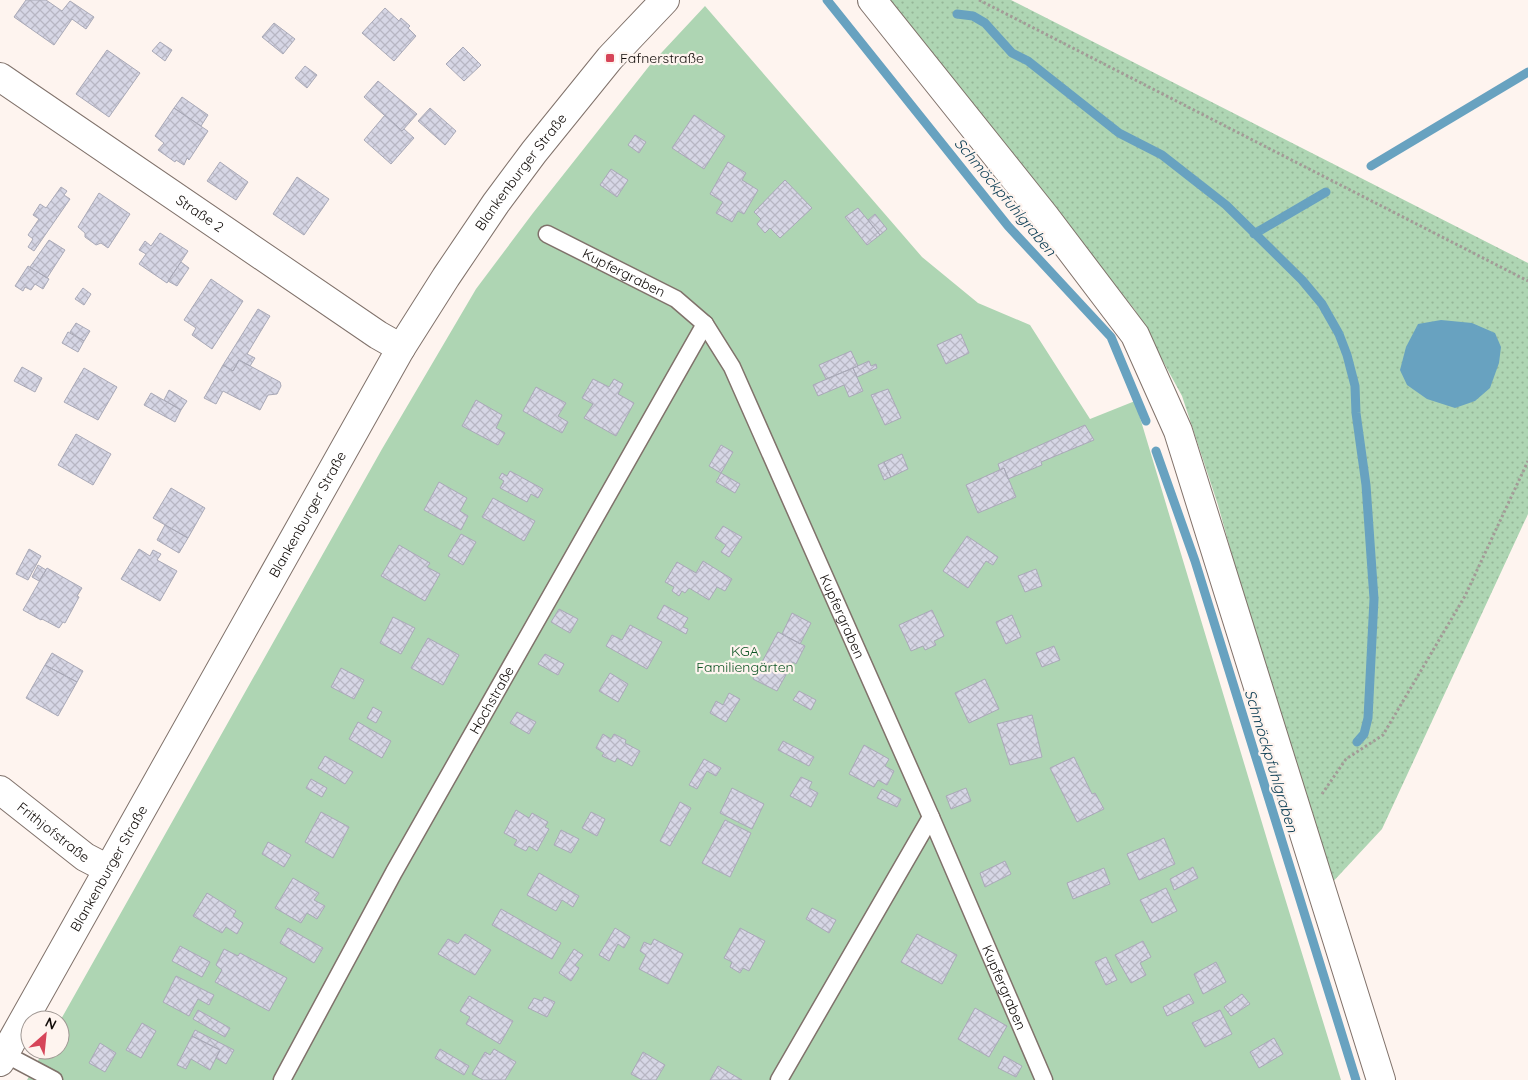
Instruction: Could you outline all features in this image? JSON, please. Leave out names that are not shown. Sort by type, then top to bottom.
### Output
[{"type":"street","name":"Blankenburger Straße","points":[[2,1058],[401,348],[496,203],[534,152],[610,58],[664,0]]},
{"type":"street","points":[[872,0],[1044,215],[1135,335],[1178,431],[1381,1080]]},
{"type":"street","name":"Straße 2","points":[[0,77],[378,335],[401,348]]},
{"type":"street","name":"Frithjofstraße","points":[[0,790],[80,853],[108,869]]},
{"type":"lane","name":"Kupfergraben","points":[[547,234],[676,299],[705,324],[732,367],[931,817],[1044,1080]]},
{"type":"lane","name":"Hochstraße","points":[[282,1080],[394,872],[705,324]]},
{"type":"lane","points":[[779,1080],[931,817]]},
{"type":"lane","points":[[2,1058],[54,1080]]},
{"type":"path","points":[[979,0],[1528,281]]},
{"type":"path","points":[[1301,823],[1346,758],[1383,735],[1465,596],[1528,461]]},
{"type":"green space","points":[[884,0],[1011,0],[1528,263],[1528,514],[1382,829],[1329,886],[1285,745],[1218,505],[1182,396],[1135,310],[971,111]]},
{"type":"green space","name":"KGA Familiengärten","points":[[705,6],[922,257],[978,303],[1030,325],[1090,419],[1135,401],[1341,1080],[27,1080],[38,1060],[70,1060],[70,1010],[66,1010],[382,449],[476,289],[533,213],[650,65]]},
{"type":"water","points":[[1441,320],[1472,323],[1495,333],[1501,347],[1499,363],[1490,388],[1475,401],[1455,408],[1427,399],[1407,385],[1400,370],[1406,347],[1418,324]]},
{"type":"building","points":[[26,0],[46,0],[62,11],[70,1],[94,17],[86,29],[72,19],[54,45],[14,17]]},
{"type":"building","points":[[385,8],[399,21],[401,18],[410,26],[408,28],[416,36],[394,61],[362,33]]},
{"type":"building","points":[[274,23],[295,39],[283,54],[262,37]]},
{"type":"building","points":[[160,42],[172,50],[165,61],[152,51]]},
{"type":"building","points":[[463,47],[481,65],[464,81],[446,64]]},
{"type":"building","points":[[107,50],[140,73],[109,117],[76,94]]},
{"type":"building","points":[[305,66],[317,75],[307,88],[295,78]]},
{"type":"building","points":[[378,81],[417,114],[402,131],[364,97]]},
{"type":"building","points":[[182,97],[208,115],[201,126],[174,108]]},
{"type":"building","points":[[174,108],[208,131],[189,160],[187,158],[184,165],[176,160],[175,162],[158,150],[164,143],[155,136]]},
{"type":"building","points":[[430,108],[456,131],[445,145],[418,121]]},
{"type":"building","points":[[385,115],[402,131],[404,129],[414,138],[391,164],[364,140]]},
{"type":"building","points":[[694,115],[725,136],[704,169],[672,148]]},
{"type":"building","points":[[635,135],[646,142],[639,153],[628,145]]},
{"type":"building","points":[[220,162],[248,182],[236,200],[207,181]]},
{"type":"building","points":[[728,162],[746,173],[742,180],[758,190],[744,214],[738,211],[732,222],[716,213],[723,202],[710,194]]},
{"type":"building","points":[[611,169],[628,180],[617,197],[600,185]]},
{"type":"building","points":[[297,177],[329,199],[304,235],[273,214]]},
{"type":"building","points":[[785,180],[812,208],[780,238],[770,228],[765,233],[757,224],[761,219],[754,212]]},
{"type":"building","points":[[61,187],[67,191],[64,195],[70,199],[34,251],[28,247],[33,239],[28,235],[39,219],[33,215],[40,204],[46,208]]},
{"type":"building","points":[[99,193],[130,214],[108,248],[101,243],[96,245],[85,237],[85,233],[78,227]]},
{"type":"building","points":[[858,208],[880,235],[867,245],[845,217]]},
{"type":"building","points":[[875,214],[887,229],[880,235],[868,220]]},
{"type":"building","points":[[160,233],[188,251],[167,283],[139,264],[146,254],[139,250],[145,241],[151,246]]},
{"type":"building","points":[[49,240],[65,250],[47,278],[30,267]]},
{"type":"building","points":[[181,262],[189,268],[177,286],[168,281]]},
{"type":"building","points":[[28,266],[49,279],[43,289],[35,284],[31,290],[25,287],[23,291],[15,286]]},
{"type":"building","points":[[211,279],[243,301],[212,349],[192,335],[196,328],[184,320]]},
{"type":"building","points":[[83,288],[91,294],[84,305],[75,299]]},
{"type":"building","points":[[258,309],[270,316],[247,354],[255,358],[250,366],[239,360],[233,371],[223,365]]},
{"type":"building","points":[[76,323],[90,331],[84,341],[70,332]]},
{"type":"building","points":[[68,332],[84,341],[78,352],[62,343]]},
{"type":"building","points":[[961,334],[969,353],[946,364],[937,345]]},
{"type":"building","points":[[851,351],[858,366],[826,379],[819,365]]},
{"type":"building","points":[[239,360],[280,382],[281,386],[277,394],[268,395],[260,410],[223,391],[216,404],[204,398],[223,365],[233,371]]},
{"type":"building","points":[[869,361],[871,366],[876,364],[877,368],[857,377],[853,368]]},
{"type":"building","points":[[22,367],[42,378],[35,392],[14,381]]},
{"type":"building","points":[[84,368],[117,387],[98,420],[64,402]]},
{"type":"building","points":[[853,368],[863,391],[849,397],[844,385],[818,396],[813,385]]},
{"type":"building","points":[[593,379],[609,387],[614,379],[623,384],[618,394],[634,403],[616,436],[584,418],[593,404],[582,398]]},
{"type":"building","points":[[536,387],[566,403],[558,416],[568,422],[562,433],[523,411]]},
{"type":"building","points":[[888,389],[901,418],[885,425],[871,395]]},
{"type":"building","points":[[169,390],[187,401],[181,410],[164,400]]},
{"type":"building","points":[[151,393],[181,410],[175,422],[144,405]]},
{"type":"building","points":[[476,400],[502,415],[496,428],[505,433],[498,445],[462,426]]},
{"type":"building","points":[[1085,425],[1094,440],[1041,462],[1042,465],[1008,479],[1004,468],[1000,470],[998,464]]},
{"type":"building","points":[[76,434],[111,454],[93,485],[58,465]]},
{"type":"building","points":[[721,445],[733,452],[721,473],[709,466]]},
{"type":"building","points":[[902,454],[908,469],[891,477],[884,462]]},
{"type":"building","points":[[884,462],[891,477],[884,480],[878,465]]},
{"type":"building","points":[[1004,468],[1016,497],[978,513],[966,485]]},
{"type":"building","points":[[510,471],[543,489],[538,498],[531,494],[527,502],[500,488],[504,481],[499,478],[502,473],[507,476]]},
{"type":"building","points":[[721,473],[740,484],[735,493],[716,482]]},
{"type":"building","points":[[439,482],[467,498],[460,511],[468,516],[461,530],[424,510]]},
{"type":"building","points":[[171,488],[205,508],[188,538],[153,518]]},
{"type":"building","points":[[493,498],[535,521],[524,541],[482,517]]},
{"type":"building","points":[[165,525],[188,538],[179,553],[157,540]]},
{"type":"building","points":[[723,526],[742,537],[729,557],[721,552],[726,545],[715,538]]},
{"type":"building","points":[[461,534],[476,542],[463,565],[448,556]]},
{"type":"building","points":[[967,536],[998,557],[993,565],[986,561],[968,588],[943,571]]},
{"type":"building","points":[[399,545],[430,563],[427,567],[440,574],[425,601],[381,576]]},
{"type":"building","points":[[29,549],[41,556],[28,580],[16,574]]},
{"type":"building","points":[[139,549],[150,556],[153,550],[161,554],[157,560],[177,571],[160,601],[121,579]]},
{"type":"building","points":[[703,561],[732,579],[725,591],[717,587],[709,600],[689,588],[685,593],[682,591],[679,596],[672,591],[674,587],[665,582],[677,562],[696,573]]},
{"type":"building","points":[[38,565],[46,570],[39,581],[32,577]]},
{"type":"building","points":[[47,568],[82,588],[65,623],[63,622],[59,628],[23,610]]},
{"type":"building","points":[[1036,569],[1042,586],[1025,592],[1018,576]]},
{"type":"building","points":[[664,605],[688,618],[683,627],[688,629],[686,634],[657,618]]},
{"type":"building","points":[[559,609],[578,619],[570,633],[551,622]]},
{"type":"building","points":[[932,610],[944,636],[934,641],[936,645],[925,650],[923,646],[911,651],[899,625]]},
{"type":"building","points":[[792,613],[811,623],[800,644],[782,634]]},
{"type":"building","points":[[1012,615],[1021,637],[1006,644],[996,622]]},
{"type":"building","points":[[393,617],[415,628],[401,654],[380,643]]},
{"type":"building","points":[[630,625],[662,642],[647,669],[606,646],[612,635],[622,640]]},
{"type":"building","points":[[778,632],[805,646],[796,664],[793,662],[777,691],[753,679]]},
{"type":"building","points":[[428,638],[459,655],[443,685],[411,668]]},
{"type":"building","points":[[1054,646],[1060,660],[1042,667],[1036,653]]},
{"type":"building","points":[[52,653],[83,671],[77,682],[45,665]]},
{"type":"building","points":[[545,654],[564,664],[558,675],[538,664]]},
{"type":"building","points":[[45,665],[77,682],[58,716],[26,698]]},
{"type":"building","points":[[341,668],[364,680],[354,699],[331,687]]},
{"type":"building","points":[[610,673],[628,684],[618,702],[599,691]]},
{"type":"building","points":[[985,679],[999,709],[969,723],[955,693]]},
{"type":"building","points":[[799,691],[816,700],[811,710],[793,700]]},
{"type":"building","points":[[729,693],[740,699],[726,722],[710,713],[716,701],[723,705]]},
{"type":"building","points":[[373,707],[382,712],[376,723],[367,718]]},
{"type":"building","points":[[517,712],[536,722],[529,734],[510,723]]},
{"type":"building","points":[[1032,715],[1042,757],[1010,765],[997,724]]},
{"type":"building","points":[[358,722],[391,741],[382,758],[349,739]]},
{"type":"building","points":[[603,734],[611,739],[614,734],[626,740],[625,743],[640,751],[632,766],[617,758],[615,762],[602,756],[604,753],[596,748]]},
{"type":"building","points":[[783,741],[814,757],[809,766],[778,750]]},
{"type":"building","points":[[864,745],[889,759],[885,766],[894,771],[887,785],[878,780],[874,787],[849,774]]},
{"type":"building","points":[[325,756],[353,772],[345,784],[318,768]]},
{"type":"building","points":[[1074,757],[1092,794],[1095,793],[1104,809],[1077,822],[1050,768]]},
{"type":"building","points":[[704,759],[721,768],[716,776],[707,771],[697,789],[689,785]]},
{"type":"building","points":[[801,777],[812,782],[809,788],[818,793],[811,807],[790,796]]},
{"type":"building","points":[[311,779],[327,788],[322,797],[306,788]]},
{"type":"building","points":[[732,788],[764,804],[752,829],[720,813]]},
{"type":"building","points":[[966,788],[971,801],[951,809],[946,796]]},
{"type":"building","points":[[882,789],[901,799],[897,807],[877,798]]},
{"type":"building","points":[[680,802],[691,808],[670,846],[660,841]]},
{"type":"building","points":[[516,810],[529,818],[532,813],[548,822],[545,827],[549,829],[537,851],[529,846],[526,851],[514,845],[517,840],[504,833]]},
{"type":"building","points":[[321,812],[349,827],[333,858],[305,842]]},
{"type":"building","points":[[591,812],[605,819],[597,836],[582,828]]},
{"type":"building","points":[[725,820],[751,833],[730,877],[702,863]]},
{"type":"building","points":[[561,830],[579,839],[571,853],[554,845]]},
{"type":"building","points":[[1164,838],[1175,864],[1139,880],[1127,854]]},
{"type":"building","points":[[268,842],[291,855],[284,867],[262,854]]},
{"type":"building","points":[[1005,861],[1011,874],[985,887],[980,873]]},
{"type":"building","points":[[1193,867],[1198,878],[1174,890],[1170,879]]},
{"type":"building","points":[[1104,868],[1110,884],[1073,899],[1067,883]]},
{"type":"building","points":[[539,873],[579,896],[573,907],[562,900],[556,911],[527,895]]},
{"type":"building","points":[[293,878],[319,893],[314,900],[325,906],[317,919],[307,913],[301,923],[275,908]]},
{"type":"building","points":[[1166,888],[1177,911],[1152,923],[1140,900]]},
{"type":"building","points":[[207,893],[236,911],[233,916],[243,923],[237,934],[226,927],[222,933],[193,916]]},
{"type":"building","points":[[812,908],[836,920],[829,933],[806,919]]},
{"type":"building","points":[[501,909],[561,943],[552,959],[492,925]]},
{"type":"building","points":[[288,928],[323,948],[314,963],[280,943]]},
{"type":"building","points":[[615,928],[630,937],[624,948],[618,944],[609,961],[599,955]]},
{"type":"building","points":[[740,928],[765,941],[749,971],[743,968],[740,973],[730,967],[732,962],[724,958]]},
{"type":"building","points":[[465,934],[491,950],[475,975],[438,954],[448,939],[458,944]]},
{"type":"building","points":[[917,934],[957,955],[942,984],[901,962]]},
{"type":"building","points":[[654,939],[683,954],[668,984],[639,969],[646,955],[640,951],[644,942],[651,945]]},
{"type":"building","points":[[1143,941],[1151,957],[1140,963],[1146,975],[1131,983],[1115,955]]},
{"type":"building","points":[[180,946],[210,962],[202,977],[172,961]]},
{"type":"building","points":[[224,949],[238,956],[240,953],[287,978],[269,1011],[215,982],[222,970],[216,965]]},
{"type":"building","points":[[574,949],[583,955],[575,965],[579,968],[571,981],[559,973]]},
{"type":"building","points":[[1106,957],[1117,980],[1106,985],[1095,962]]},
{"type":"building","points":[[1216,962],[1226,982],[1203,994],[1194,974]]},
{"type":"building","points":[[176,976],[214,995],[209,1005],[198,999],[189,1016],[163,1002]]},
{"type":"building","points":[[1189,994],[1194,1003],[1167,1016],[1163,1007]]},
{"type":"building","points":[[1242,994],[1250,1004],[1231,1016],[1224,1007]]},
{"type":"building","points":[[469,996],[513,1021],[500,1044],[466,1024],[470,1017],[460,1011]]},
{"type":"building","points":[[544,997],[555,1002],[547,1017],[528,1008],[534,998],[542,1001]]},
{"type":"building","points":[[975,1008],[1007,1026],[989,1057],[958,1039]]},
{"type":"building","points":[[198,1010],[230,1028],[225,1037],[193,1019]]},
{"type":"building","points":[[1220,1010],[1232,1034],[1205,1047],[1192,1023]]},
{"type":"building","points":[[142,1023],[156,1031],[141,1058],[126,1050]]},
{"type":"building","points":[[195,1030],[234,1050],[226,1064],[216,1058],[220,1050],[192,1036]]},
{"type":"building","points":[[192,1036],[220,1050],[210,1070],[191,1059],[186,1069],[177,1065]]},
{"type":"building","points":[[1274,1038],[1283,1054],[1259,1068],[1250,1052]]},
{"type":"building","points":[[100,1043],[116,1053],[105,1072],[89,1063]]},
{"type":"building","points":[[440,1049],[469,1066],[464,1075],[435,1058]]},
{"type":"building","points":[[494,1049],[516,1062],[505,1080],[483,1080],[472,1074],[485,1052],[490,1055]]},
{"type":"building","points":[[643,1052],[665,1065],[656,1080],[642,1080],[631,1074]]},
{"type":"building","points":[[1004,1056],[1022,1066],[1016,1077],[998,1068]]},
{"type":"building","points":[[718,1066],[742,1080],[710,1080]]},
{"type":"waterway","name":"Schmöckpfuhlgraben","points":[[827,0],[1008,226],[1111,337],[1146,421]]},
{"type":"waterway","points":[[957,14],[973,16],[985,23],[1012,53],[1028,61],[1119,133],[1162,155],[1226,205],[1302,280],[1322,304],[1339,334],[1355,386],[1356,413],[1366,485],[1374,599],[1368,718],[1364,734],[1357,742]]},
{"type":"waterway","points":[[1371,166],[1528,72]]},
{"type":"waterway","points":[[1254,234],[1326,192]]},
{"type":"waterway","name":"Schmöckpfuhlgraben","points":[[1156,451],[1195,561],[1356,1080]]},
{"type":"place","name":"Fafnerstraße","points":[[610,58]]}]
